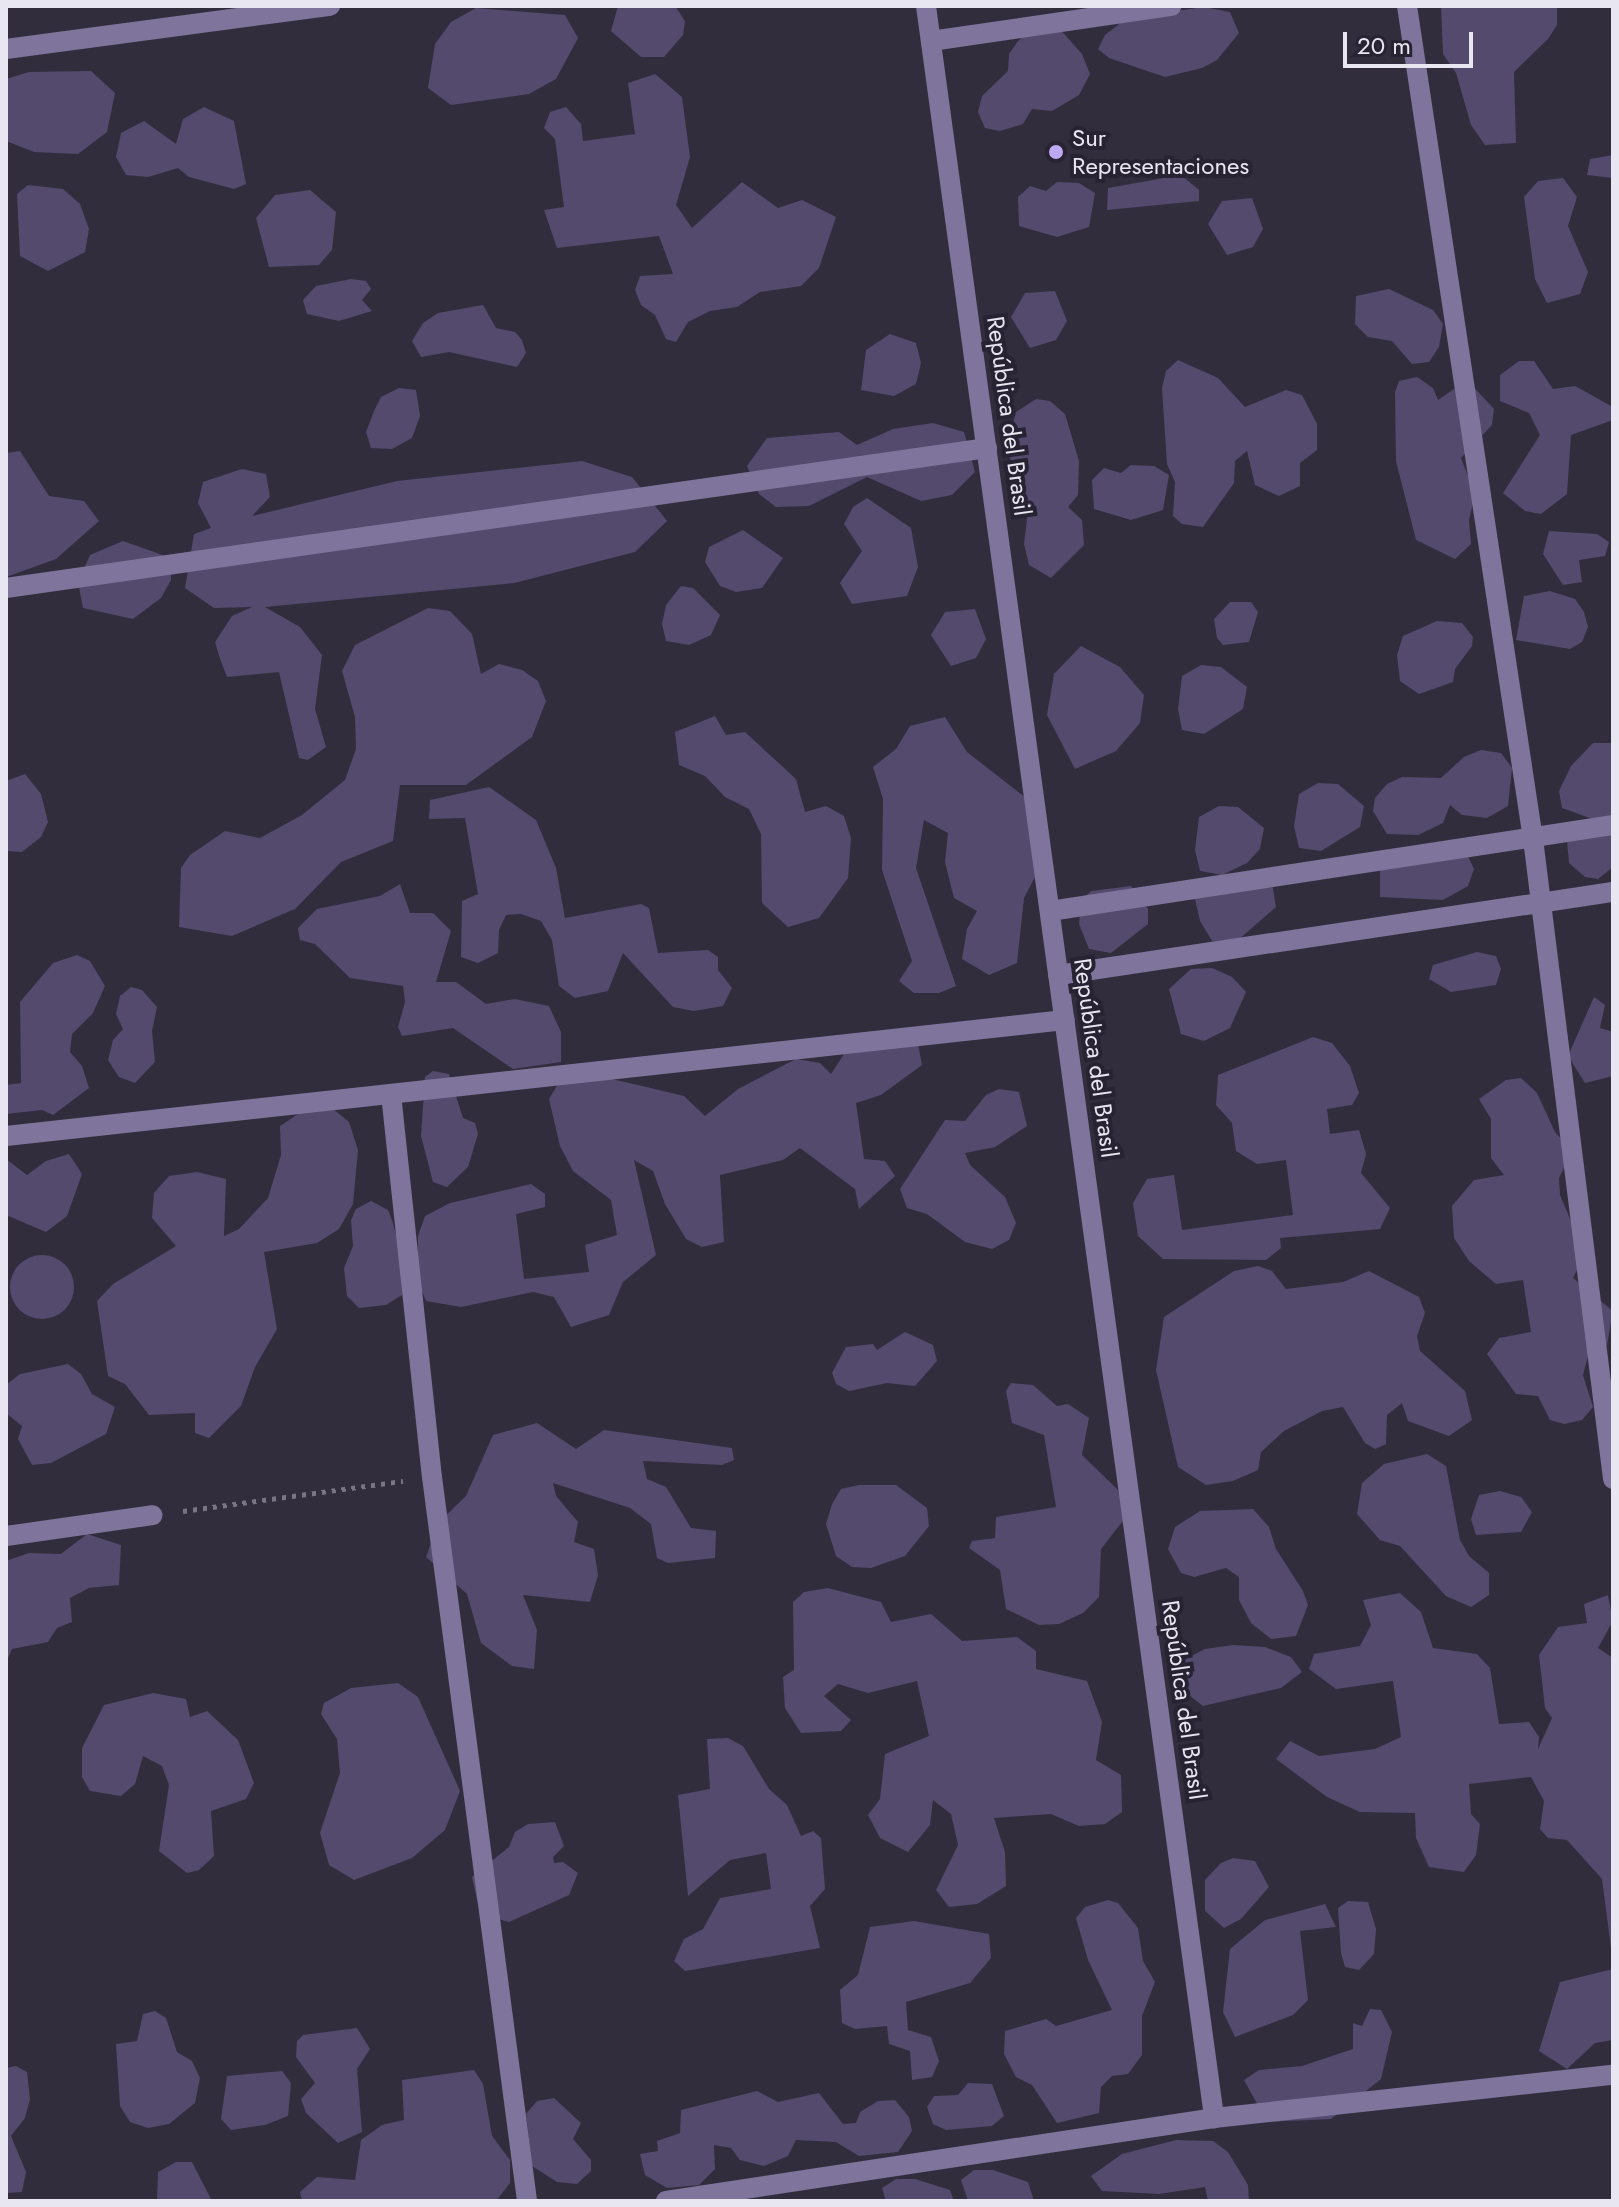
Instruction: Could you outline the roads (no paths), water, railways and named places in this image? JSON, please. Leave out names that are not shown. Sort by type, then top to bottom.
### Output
[{"type":"street","points":[[6,49],[216,14],[330,6]]},
{"type":"street","name":"República del Brasil","points":[[926,6],[1214,2118]]},
{"type":"street","points":[[931,41],[1171,6]]},
{"type":"street","points":[[1407,6],[1533,839],[1613,1479]]},
{"type":"street","points":[[6,588],[987,448]]},
{"type":"street","points":[[1050,911],[1613,825]]},
{"type":"street","points":[[1058,975],[1613,892]]},
{"type":"street","points":[[6,1136],[1065,1020]]},
{"type":"street","points":[[391,1094],[432,1477],[527,2201]]},
{"type":"street","points":[[6,1536],[153,1515]]},
{"type":"street","points":[[666,2201],[1214,2118],[1613,2075]]},
{"type":"place","name":"Sur Representaciones","points":[[1056,152]]}]
